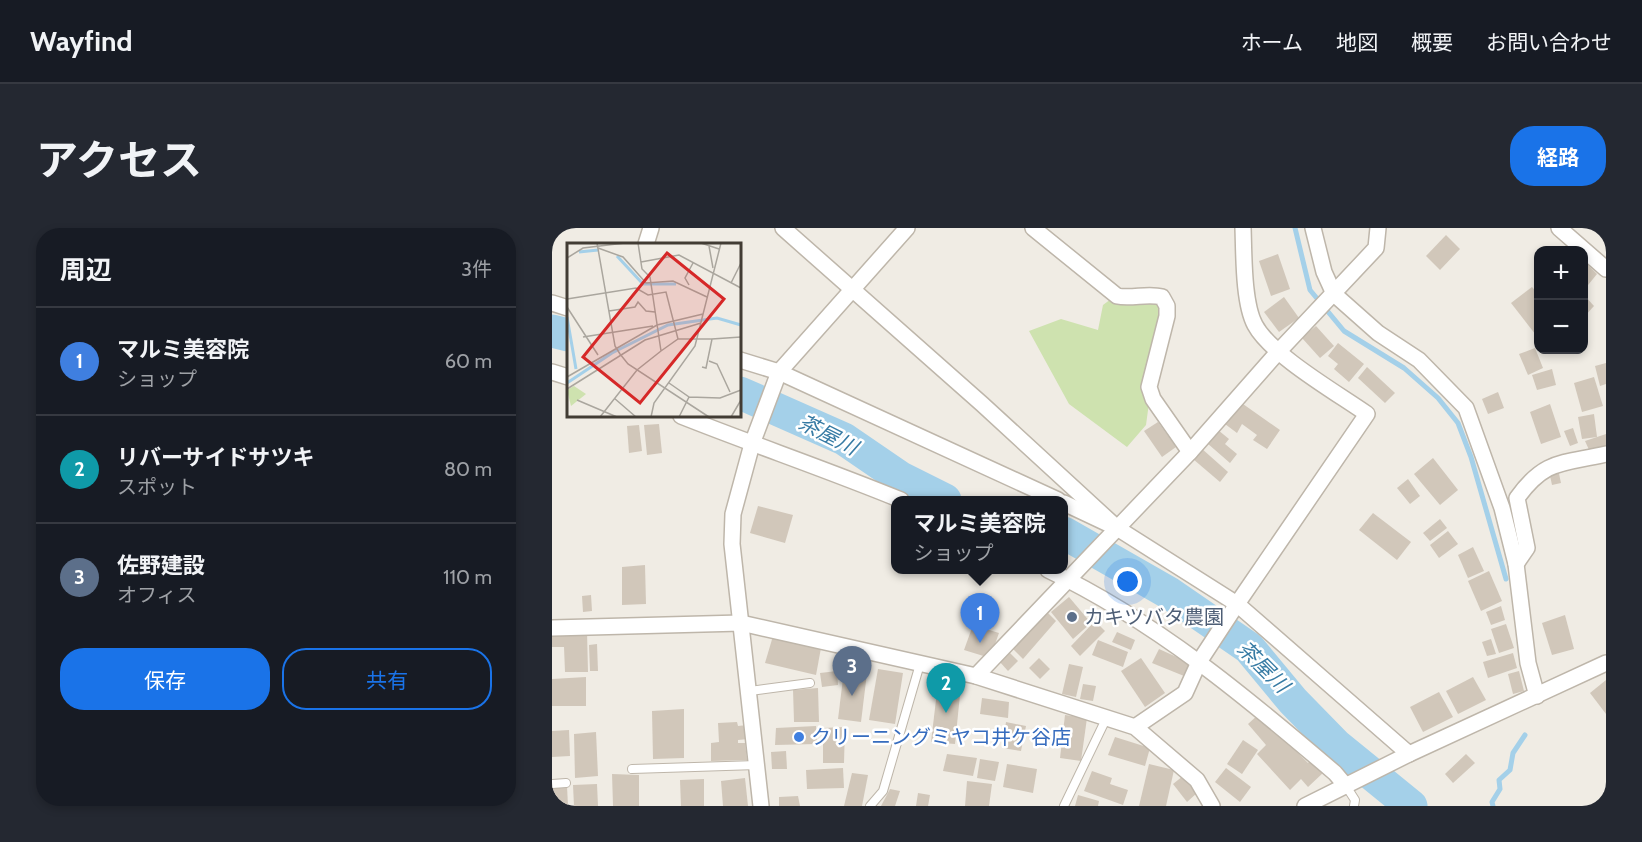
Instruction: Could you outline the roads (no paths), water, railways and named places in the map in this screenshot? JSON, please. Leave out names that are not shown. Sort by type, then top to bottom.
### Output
[{"type":"street","points":[[646,243],[651,228]]},
{"type":"street","points":[[783,228],[1115,530]]},
{"type":"street","points":[[761,806],[732,544],[733,514],[754,440],[779,372],[907,228]]},
{"type":"street","points":[[1033,228],[1117,296],[1131,298],[1154,295],[1162,297],[1167,306],[1167,316],[1149,387],[1153,399],[1190,452]]},
{"type":"street","points":[[1135,727],[1185,693],[1200,662],[1237,604],[1367,414],[1278,352],[1255,324],[1245,281],[1243,228]]},
{"type":"street","points":[[1313,228],[1324,272],[1334,294],[1378,333],[1419,360],[1467,408],[1502,508],[1516,564],[1528,663],[1536,696]]},
{"type":"street","points":[[976,676],[1190,452],[1278,352],[1376,248],[1378,228]]},
{"type":"street","points":[[1559,228],[1606,269]]},
{"type":"street","points":[[552,303],[567,308]]},
{"type":"street","points":[[741,360],[779,372],[1047,496]]},
{"type":"street","points":[[552,372],[567,377]]},
{"type":"street","points":[[684,417],[754,440],[891,497]]},
{"type":"street","points":[[1516,564],[1527,548],[1517,498],[1529,481],[1546,467],[1606,454]]},
{"type":"street","points":[[1068,505],[1115,530],[1237,604],[1409,754]]},
{"type":"street","points":[[1060,574],[1072,578],[1128,612],[1200,662],[1240,692],[1335,773],[1346,786]]},
{"type":"street","points":[[552,628],[741,623],[976,676],[1135,727],[1197,780],[1212,806]]},
{"type":"street","points":[[1305,806],[1409,754],[1606,663]]},
{"type":"lane","points":[[870,806],[883,790],[920,664]]},
{"type":"lane","points":[[750,691],[810,683]]},
{"type":"lane","points":[[1064,806],[1107,719]]},
{"type":"lane","points":[[632,769],[757,765]]},
{"type":"lane","points":[[552,783],[566,783]]},
{"type":"lane","points":[[1346,786],[1355,800],[1354,806]]},
{"type":"waterway","points":[[1295,228],[1310,290],[1344,331],[1404,368],[1438,398],[1458,423],[1471,457],[1506,579]]},
{"type":"waterway","name":"茶屋川","points":[[552,331],[567,335]]},
{"type":"waterway","name":"茶屋川","points":[[741,393],[844,439],[901,478],[937,496]]},
{"type":"waterway","name":"茶屋川","points":[[1068,535],[1169,593],[1249,648],[1293,701],[1336,745],[1411,806]]},
{"type":"waterway","points":[[1493,806],[1492,802],[1500,789],[1499,780],[1510,770],[1513,753],[1525,735]]},
{"type":"place","name":"カキツバタ農園","points":[[1072,617]]},
{"type":"place","name":"マルミ美容院","points":[[980,643]]},
{"type":"place","name":"佐野建設","points":[[852,696]]},
{"type":"place","name":"リバーサイドサツキ","points":[[946,713]]},
{"type":"place","name":"クリーニングミヤコ井ケ谷店","points":[[799,737]]}]
